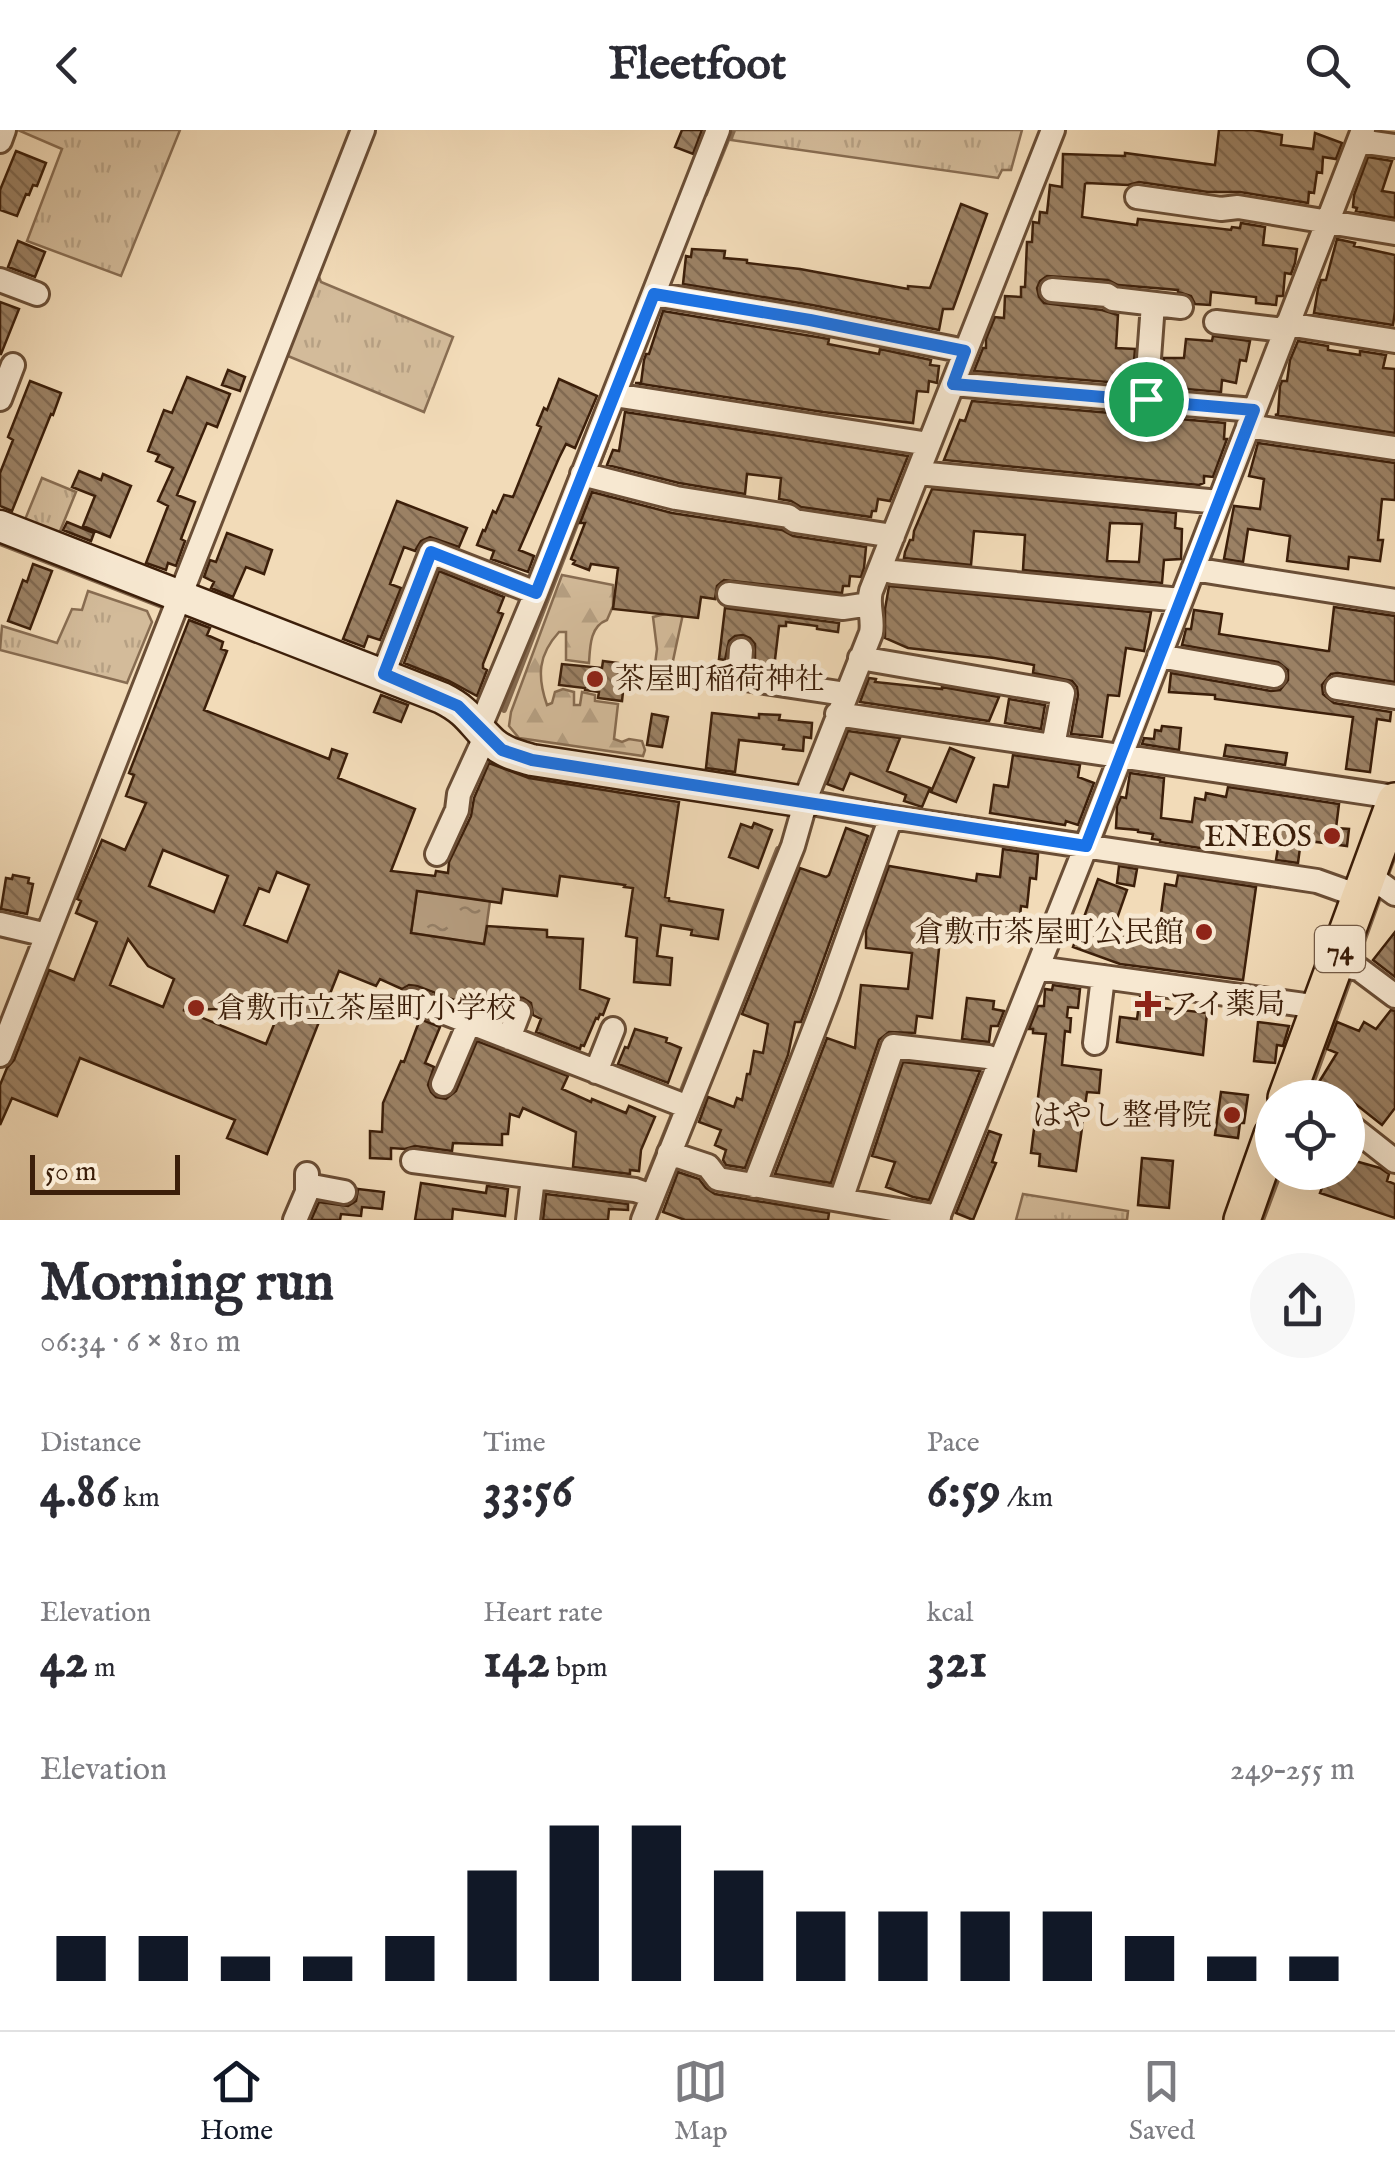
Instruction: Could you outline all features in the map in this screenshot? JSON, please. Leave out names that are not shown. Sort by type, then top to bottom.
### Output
[{"type":"main road","name":"74","points":[[1302,1080],[1319,1007],[1348,967],[1377,887],[1395,799]]},
{"type":"main road","points":[[1242,1220],[1255,1183]]},
{"type":"street","points":[[0,141],[4,130]]},
{"type":"street","points":[[437,854],[457,810],[458,794],[536,593],[621,397],[654,294],[718,130]]},
{"type":"street","points":[[643,1220],[645,1193],[670,1153],[680,1105],[793,846],[873,622],[871,592],[885,571],[893,536],[924,475],[929,444],[958,384],[965,351],[1053,130]]},
{"type":"street","points":[[0,1055],[40,933],[180,597],[359,131]]},
{"type":"street","points":[[670,1153],[708,1166],[718,1179],[938,1218],[1164,658],[1218,502],[1332,222],[1370,140]]},
{"type":"street","points":[[1137,197],[1221,209],[1238,206],[1395,233]]},
{"type":"street","points":[[0,280],[37,294]]},
{"type":"street","points":[[1052,290],[1180,307]]},
{"type":"street","points":[[654,294],[965,351]]},
{"type":"street","points":[[1146,399],[1154,304]]},
{"type":"street","points":[[1216,322],[1291,326],[1395,341]]},
{"type":"street","points":[[0,399],[13,365]]},
{"type":"street","points":[[958,384],[1146,399],[1395,448]]},
{"type":"street","points":[[621,397],[929,444]]},
{"type":"street","points":[[924,475],[1218,502]]},
{"type":"street","points":[[589,476],[676,498],[893,536]]},
{"type":"street","points":[[0,526],[458,706],[502,750],[532,760],[1318,882],[1377,887]]},
{"type":"street","points":[[384,674],[431,552],[536,593]]},
{"type":"street","points":[[1197,569],[1395,601]]},
{"type":"street","points":[[885,571],[1181,600]]},
{"type":"street","points":[[728,594],[843,608],[870,604]]},
{"type":"street","points":[[741,650],[738,678],[841,704],[1053,746],[1395,799]]},
{"type":"street","points":[[860,658],[1063,693],[1053,746]]},
{"type":"street","points":[[1164,658],[1274,676]]},
{"type":"street","points":[[1337,688],[1395,697]]},
{"type":"street","points":[[754,1186],[892,817]]},
{"type":"street","points":[[0,924],[40,933]]},
{"type":"street","points":[[1348,967],[1395,996]]},
{"type":"street","points":[[1042,968],[1319,1007]]},
{"type":"street","points":[[1095,1042],[1103,977]]},
{"type":"street","points":[[412,1000],[680,1105]]},
{"type":"street","points":[[509,1038],[519,1012]]},
{"type":"street","points":[[443,1084],[469,1022]]},
{"type":"street","points":[[596,1072],[614,1029]]},
{"type":"street","points":[[841,1200],[894,1046],[988,1057],[1000,1062]]},
{"type":"street","points":[[1365,1137],[1395,1161]]},
{"type":"street","points":[[413,1161],[645,1193]]},
{"type":"street","points":[[528,1220],[533,1178]]},
{"type":"street","points":[[295,1220],[307,1192],[307,1180],[344,1192]]},
{"type":"green space","points":[[18,130],[180,130],[121,276],[27,241],[62,149]]},
{"type":"green space","points":[[735,130],[1022,130],[1011,170],[1002,170],[998,178],[731,140]]},
{"type":"green space","points":[[316,269],[321,282],[453,337],[424,412],[283,354]]},
{"type":"green space","points":[[42,478],[76,492],[58,536],[24,522]]},
{"type":"green space","points":[[562,575],[613,585],[613,606],[607,620],[594,632],[589,663],[566,660],[566,632],[559,632],[552,641],[541,666],[547,705],[552,703],[555,692],[563,689],[574,692],[574,705],[580,705],[582,692],[595,695],[595,701],[618,704],[614,739],[642,741],[643,756],[519,738],[509,726]]},
{"type":"green space","points":[[88,591],[147,611],[152,622],[127,683],[0,650],[2,626],[57,643],[72,609],[82,610]]},
{"type":"green space","points":[[687,595],[671,670],[661,681],[654,672],[657,649],[653,617],[665,614]]},
{"type":"green space","points":[[1023,1194],[1128,1211],[1127,1220],[1016,1220]]},
{"type":"water","points":[[417,891],[490,901],[484,944],[411,933]]},
{"type":"building","points":[[682,130],[702,130],[693,154],[675,147]]},
{"type":"building","points":[[1219,130],[1282,135],[1281,145],[1313,149],[1315,133],[1342,143],[1336,159],[1323,157],[1322,173],[1317,172],[1308,203],[1139,182],[1087,183],[1082,217],[1137,225],[1138,219],[1231,230],[1240,228],[1241,223],[1265,227],[1263,245],[1297,249],[1291,274],[1285,273],[1283,296],[1277,296],[1276,305],[1256,303],[1256,297],[1211,292],[1210,305],[1195,304],[1191,296],[1178,290],[1047,276],[1037,288],[1044,303],[1118,315],[1116,348],[1135,349],[1132,384],[974,371],[995,317],[1004,318],[1005,296],[1021,297],[1027,242],[1032,242],[1033,222],[1039,223],[1040,212],[1047,213],[1050,185],[1062,187],[1063,154],[1125,153],[1215,165]]},
{"type":"building","points":[[16,151],[46,163],[37,186],[33,185],[26,194],[17,216],[0,210],[0,190]]},
{"type":"building","points":[[1368,157],[1392,161],[1382,191],[1395,193],[1395,218],[1356,211],[1353,207]]},
{"type":"building","points":[[961,204],[987,214],[953,309],[943,309],[939,330],[683,284],[686,256],[691,257],[692,249],[725,251],[724,258],[747,263],[908,289],[930,288]]},
{"type":"building","points":[[1337,239],[1395,255],[1393,325],[1314,313],[1318,289],[1321,280],[1326,280]]},
{"type":"building","points":[[18,241],[45,252],[35,277],[8,267]]},
{"type":"building","points":[[0,302],[19,309],[1,354],[0,354]]},
{"type":"building","points":[[663,311],[829,339],[828,344],[879,354],[880,349],[931,360],[930,365],[939,366],[937,383],[929,381],[928,392],[917,391],[913,423],[635,383],[641,383],[644,360]]},
{"type":"building","points":[[1213,336],[1250,341],[1246,361],[1240,360],[1236,383],[1222,380],[1221,392],[1162,387],[1164,358],[1184,358],[1186,339],[1212,341]]},
{"type":"building","points":[[1298,341],[1328,346],[1328,350],[1386,355],[1383,368],[1395,369],[1395,433],[1275,415],[1280,386],[1287,381]]},
{"type":"building","points":[[228,370],[245,377],[240,391],[222,385]]},
{"type":"building","points":[[187,377],[230,394],[217,427],[207,423],[177,495],[195,502],[176,566],[168,563],[166,570],[146,563],[168,506],[158,501],[173,468],[156,461],[159,455],[148,451],[164,410],[172,413]]},
{"type":"building","points":[[559,379],[597,396],[575,448],[566,444],[519,550],[534,556],[528,572],[491,559],[494,551],[477,545],[504,495],[513,497],[541,427],[537,425]]},
{"type":"building","points":[[30,381],[61,393],[12,511],[0,506],[0,473],[13,440],[8,437]]},
{"type":"building","points":[[972,401],[1225,423],[1227,439],[1213,477],[1204,476],[1204,483],[1199,485],[944,460]]},
{"type":"building","points":[[625,412],[908,456],[890,501],[878,499],[871,517],[801,507],[779,499],[781,478],[747,474],[745,494],[607,465],[613,450],[619,451]]},
{"type":"building","points":[[1258,443],[1395,463],[1395,500],[1382,499],[1380,561],[1349,557],[1348,569],[1287,561],[1290,536],[1248,529],[1243,562],[1224,559],[1234,506],[1260,509],[1264,479],[1249,476]]},
{"type":"building","points":[[79,471],[101,480],[103,474],[131,486],[110,537],[83,526],[95,496],[72,487]]},
{"type":"building","points":[[932,489],[1176,513],[1175,528],[1182,529],[1181,559],[1164,560],[1162,583],[1023,570],[1025,535],[974,531],[971,565],[904,558]],"holes":[[[1110,523],[1142,524],[1139,562],[1107,561]]]},
{"type":"building","points":[[592,492],[672,513],[866,547],[864,568],[861,577],[850,576],[849,586],[843,586],[842,593],[724,580],[717,586],[715,599],[701,597],[698,618],[613,609],[618,568],[591,564],[589,570],[573,564],[571,559]]},
{"type":"building","points":[[397,501],[467,528],[459,547],[430,537],[421,541],[415,551],[404,547],[390,584],[401,588],[380,640],[368,636],[364,647],[343,639]]},
{"type":"building","points":[[67,522],[94,533],[91,541],[63,530]]},
{"type":"building","points":[[227,533],[272,550],[264,574],[246,567],[233,597],[211,588],[214,582],[204,577],[210,560],[216,562]]},
{"type":"building","points":[[33,564],[52,571],[30,629],[8,621]]},
{"type":"building","points":[[439,571],[504,597],[498,612],[503,614],[483,664],[487,670],[477,696],[404,663]]},
{"type":"building","points":[[889,586],[1151,612],[1144,651],[1126,648],[1119,696],[1108,695],[1102,737],[1071,734],[1078,695],[1072,681],[1033,673],[1034,665],[908,648],[885,638]]},
{"type":"building","points":[[1334,607],[1395,616],[1395,682],[1338,673],[1331,674],[1322,685],[1323,694],[1334,703],[1391,712],[1390,721],[1377,719],[1370,772],[1346,769],[1353,717],[1215,699],[1215,695],[1169,692],[1171,673],[1271,691],[1280,690],[1288,680],[1288,670],[1278,662],[1182,645],[1186,629],[1191,629],[1194,610],[1222,614],[1219,634],[1329,651]]},
{"type":"building","points":[[725,608],[839,623],[838,632],[786,622],[786,626],[779,626],[774,668],[755,665],[755,644],[743,635],[729,641],[725,660],[719,659]]},
{"type":"building","points":[[189,620],[210,628],[207,635],[223,642],[221,649],[227,651],[204,710],[329,759],[332,749],[347,754],[338,778],[415,809],[391,871],[435,876],[436,871],[448,873],[489,763],[529,778],[679,802],[665,897],[669,901],[723,910],[718,939],[661,925],[657,956],[672,958],[670,985],[634,982],[637,938],[626,936],[633,888],[560,876],[557,896],[503,889],[501,903],[417,891],[411,933],[484,944],[487,926],[547,930],[547,937],[583,939],[580,989],[609,999],[584,1046],[580,1049],[536,1032],[541,1019],[533,1015],[531,1003],[523,998],[503,1001],[500,1009],[481,1001],[478,1009],[417,986],[402,989],[380,979],[376,986],[339,971],[267,1154],[227,1138],[235,1120],[80,1058],[57,1116],[12,1098],[0,1125],[0,1085],[14,1060],[49,970],[74,980],[97,922],[76,913],[81,901],[77,899],[102,840],[125,850],[146,803],[126,796],[134,775],[129,773]],"holes":[[[163,850],[228,876],[214,912],[149,886]],[[277,872],[309,885],[287,942],[244,925],[259,888],[269,892]],[[128,939],[148,966],[174,979],[163,1007],[110,985]],[[284,1000],[266,1044],[183,1010],[256,1008]]]},
{"type":"building","name":"茶屋町稲荷神社","points":[[603,661],[626,664],[622,701],[598,698],[599,692],[585,688],[559,685],[562,664],[602,668]]},
{"type":"building","points":[[869,678],[876,679],[875,682],[942,687],[999,697],[989,721],[860,702]]},
{"type":"building","points":[[381,695],[408,705],[401,722],[374,712]]},
{"type":"building","points":[[1009,699],[1045,705],[1041,729],[1005,723]]},
{"type":"building","points":[[712,713],[759,718],[759,714],[780,715],[779,720],[812,723],[811,738],[804,737],[803,751],[739,740],[735,772],[706,768]]},
{"type":"building","points":[[652,714],[668,717],[662,747],[647,745]]},
{"type":"building","points":[[1162,726],[1181,728],[1179,750],[1142,744],[1144,738],[1154,739],[1155,730],[1161,731]]},
{"type":"building","points":[[848,731],[900,738],[887,771],[930,788],[922,807],[904,801],[906,795],[850,773],[843,790],[827,784]]},
{"type":"building","points":[[1226,745],[1287,753],[1285,765],[1224,756]]},
{"type":"building","points":[[950,748],[974,758],[956,802],[931,792]]},
{"type":"building","points":[[1013,755],[1080,765],[1078,777],[1094,783],[1078,825],[990,813],[994,785],[1008,787]]},
{"type":"building","points":[[1130,773],[1164,778],[1161,818],[1192,822],[1195,798],[1205,800],[1206,793],[1226,797],[1228,787],[1339,804],[1336,828],[1349,829],[1347,846],[1301,840],[1298,863],[1276,860],[1280,835],[1261,830],[1220,823],[1213,850],[1160,842],[1152,839],[1153,834],[1116,828],[1117,806],[1121,797],[1126,798]]},
{"type":"building","points":[[754,823],[772,830],[758,868],[729,857],[741,824],[752,828]]},
{"type":"building","points":[[846,828],[868,836],[801,1022],[795,1022],[788,1055],[745,1168],[726,1165],[726,1150],[715,1145],[721,1130],[699,1122],[708,1097],[734,1107],[737,1098],[742,1100],[754,1051],[763,1053],[768,1024],[742,1014],[800,868],[829,875]]},
{"type":"building","points":[[1003,849],[1038,854],[1036,879],[1030,878],[1027,907],[1021,906],[1018,941],[941,929],[932,1018],[917,1016],[915,1033],[889,1032],[879,1040],[831,1183],[775,1174],[827,1038],[855,1048],[861,985],[908,989],[912,953],[866,948],[866,930],[889,866],[976,881],[977,874],[1000,877]]},
{"type":"building","points":[[1119,866],[1137,869],[1134,886],[1117,883]]},
{"type":"building","points":[[13,875],[29,878],[28,883],[33,884],[27,914],[1,909],[6,878],[12,879]]},
{"type":"building","points":[[1178,875],[1256,887],[1243,980],[1120,964],[1073,947],[1098,879],[1127,890],[1114,927],[1159,929],[1165,884],[1176,886]]},
{"type":"building","points":[[1395,932],[1395,977],[1373,960]]},
{"type":"building","points":[[1053,985],[1080,989],[1078,1008],[1068,1007],[1070,1032],[1065,1031],[1062,1065],[1101,1070],[1099,1093],[1087,1092],[1076,1171],[1039,1166],[1040,1154],[1031,1153],[1046,1034],[1029,1029],[1038,1006],[1044,1006],[1045,989],[1052,990]]},
{"type":"building","points":[[1140,997],[1157,1000],[1156,1007],[1207,1013],[1203,1055],[1117,1042],[1120,1017],[1137,1019]]},
{"type":"building","points":[[967,998],[994,1001],[993,1009],[1004,1011],[998,1026],[991,1026],[989,1042],[962,1039]]},
{"type":"building","points":[[1391,1010],[1395,1011],[1395,1108],[1382,1125],[1365,1112],[1365,1080],[1320,1080],[1337,1053],[1327,1049],[1337,1022],[1359,1031],[1364,1022],[1376,1029]]},
{"type":"building","points":[[420,1019],[440,1027],[425,1063],[434,1067],[428,1085],[436,1097],[446,1099],[456,1091],[477,1041],[568,1076],[562,1089],[591,1102],[592,1099],[626,1113],[629,1106],[655,1117],[641,1150],[639,1171],[630,1170],[630,1174],[573,1167],[576,1132],[523,1108],[519,1117],[510,1114],[508,1134],[502,1134],[502,1145],[453,1143],[452,1151],[415,1146],[391,1148],[391,1159],[370,1158],[370,1131],[382,1132],[383,1103]]},
{"type":"building","points":[[1258,1022],[1289,1026],[1283,1046],[1277,1045],[1275,1063],[1254,1061]]},
{"type":"building","points":[[635,1029],[667,1038],[666,1042],[681,1048],[668,1083],[618,1064]]},
{"type":"building","points":[[903,1062],[980,1071],[929,1200],[886,1187],[895,1162],[872,1156]]},
{"type":"building","points":[[1221,1092],[1248,1095],[1238,1138],[1215,1135]]},
{"type":"building","points":[[989,1131],[1001,1135],[992,1162],[996,1163],[973,1220],[956,1213]]},
{"type":"building","points":[[1142,1158],[1173,1161],[1169,1208],[1138,1205]]},
{"type":"building","points":[[1365,1164],[1380,1168],[1389,1174],[1387,1181],[1395,1184],[1395,1218],[1320,1193],[1365,1190]]},
{"type":"building","points":[[678,1172],[699,1179],[715,1194],[829,1213],[828,1220],[685,1220],[663,1212]]},
{"type":"building","points":[[421,1183],[486,1193],[487,1186],[508,1189],[505,1216],[453,1209],[452,1220],[415,1220]]},
{"type":"building","points":[[358,1189],[384,1192],[382,1209],[362,1207],[361,1216],[341,1214],[340,1220],[311,1220],[319,1202],[348,1206],[356,1201]]},
{"type":"building","points":[[546,1194],[628,1204],[628,1210],[609,1209],[608,1220],[543,1220]]},
{"type":"waterway","points":[[705,194],[731,130]]},
{"type":"waterway","points":[[596,471],[606,445]]},
{"type":"waterway","points":[[504,710],[592,483]]},
{"type":"waterway","points":[[0,543],[167,608]]},
{"type":"waterway","points":[[679,1098],[778,849]]},
{"type":"waterway","points":[[1385,880],[1395,853]]},
{"type":"waterway","points":[[1313,1080],[1381,892]]},
{"type":"waterway","points":[[644,1186],[675,1109]]},
{"type":"waterway","points":[[1262,1220],[1273,1190]]},
{"type":"place","name":"茶屋町稲荷神社","points":[[595,679]]},
{"type":"place","name":"ENEOS","points":[[1332,836]]},
{"type":"place","name":"倉敷市茶屋町公民館","points":[[1204,932]]},
{"type":"place","name":"アイ薬局","points":[[1148,1004]]},
{"type":"place","name":"倉敷市立茶屋町小学校","points":[[196,1008]]},
{"type":"place","name":"はやし整骨院","points":[[1232,1115]]},
{"type":"route","points":[[654,294],[965,351],[953,384],[1146,399],[1254,410],[1086,846],[532,760],[502,750],[458,706],[384,674],[431,552],[536,593],[654,294]]}]
